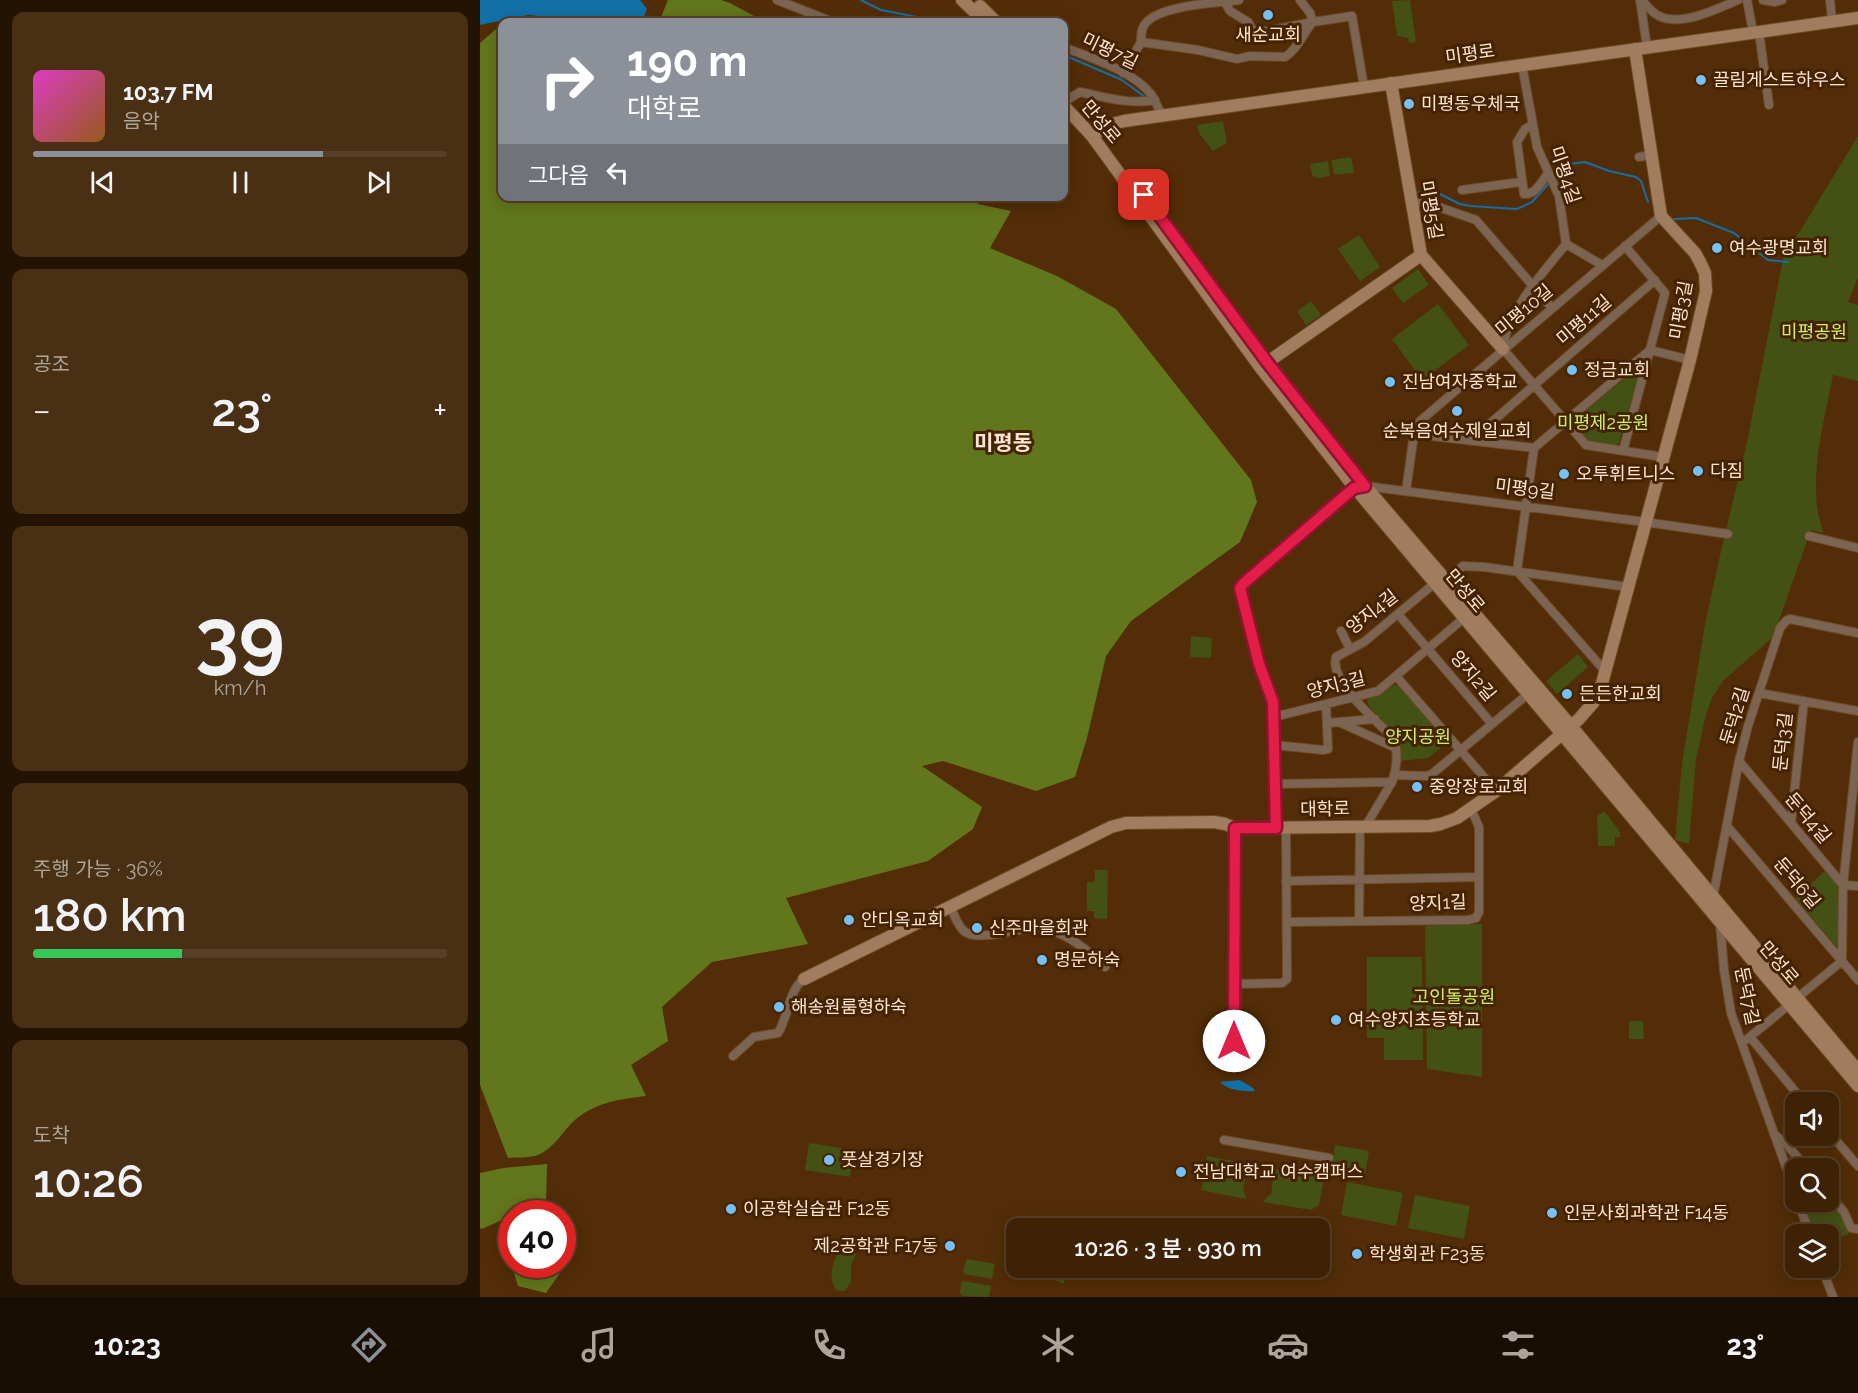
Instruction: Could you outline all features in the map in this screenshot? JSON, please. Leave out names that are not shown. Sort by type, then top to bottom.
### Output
[{"type":"street","points":[[777,0],[823,18]]},
{"type":"street","points":[[962,0],[981,18]]},
{"type":"street","points":[[974,0],[992,18]]},
{"type":"street","points":[[1123,73],[1141,42],[1144,24],[1161,12],[1239,0]]},
{"type":"street","points":[[1300,0],[1313,21]]},
{"type":"street","points":[[1641,0],[1655,14],[1663,18],[1675,19],[1700,15],[1738,0]]},
{"type":"street","points":[[1641,0],[1645,156],[1661,216]]},
{"type":"street","points":[[1747,0],[1756,32],[1769,105]]},
{"type":"street","points":[[1763,0],[1777,2],[1782,0]]},
{"type":"street","points":[[1830,0],[1832,21]]},
{"type":"street","points":[[1225,2],[1230,11],[1248,22],[1256,32],[1352,16],[1365,87]]},
{"type":"street","name":"미평로","points":[[1094,133],[1116,123],[1162,115],[1858,18]]},
{"type":"street","points":[[1141,42],[1198,50],[1237,59],[1250,56],[1278,58],[1288,56],[1313,21]]},
{"type":"street","name":"미평7길","points":[[1068,49],[1123,73],[1142,86],[1155,100],[1162,115]]},
{"type":"street","name":"미평4길","points":[[1522,65],[1539,154],[1559,196],[1566,244]]},
{"type":"street","name":"미평5길","points":[[1391,83],[1421,255],[1503,349]]},
{"type":"street","points":[[1068,99],[1080,92],[1142,103],[1155,100]]},
{"type":"street","name":"만성로","points":[[1068,104],[1094,133],[1264,364],[1360,487],[1566,730],[1713,897],[1858,1086]]},
{"type":"street","points":[[1532,125],[1526,129],[1517,142],[1523,193],[1529,194],[1550,177]]},
{"type":"street","points":[[1462,189],[1521,182]]},
{"type":"street","points":[[1412,202],[1430,204],[1476,220],[1552,308]]},
{"type":"street","name":"미평10길","points":[[1406,491],[1414,434],[1418,424],[1661,216]]},
{"type":"street","name":"미평3길","points":[[1566,730],[1593,703],[1601,687],[1706,291],[1705,273],[1695,253],[1661,216]]},
{"type":"street","points":[[1602,265],[1566,244],[1533,285],[1510,324],[1505,335],[1503,349],[1586,445],[1663,457]]},
{"type":"street","points":[[1623,451],[1665,293],[1625,246]]},
{"type":"street","points":[[1264,364],[1421,255]]},
{"type":"street","name":"미평11길","points":[[1534,385],[1655,280]]},
{"type":"street","points":[[1650,350],[1689,360]]},
{"type":"street","points":[[1605,671],[1517,571],[1534,448],[1650,350]]},
{"type":"street","points":[[1470,441],[1534,385]]},
{"type":"street","points":[[1414,434],[1534,448]]},
{"type":"street","points":[[1235,984],[1286,980],[1287,922],[1286,881],[1275,784],[1273,700],[1259,664],[1240,588],[1360,487]]},
{"type":"street","name":"미평9길","points":[[1360,487],[1526,506],[1728,534]]},
{"type":"street","points":[[1809,536],[1858,548]]},
{"type":"street","points":[[1440,581],[1466,566],[1628,587]]},
{"type":"street","name":"만성로","points":[[1440,581],[1464,618],[1528,694],[1566,730],[1719,919],[1858,1071]]},
{"type":"street","name":"양지4길","points":[[1354,697],[1342,684],[1335,667],[1336,657],[1364,642],[1440,581]]},
{"type":"street","points":[[1398,614],[1428,649]]},
{"type":"street","name":"양지3길","points":[[1274,717],[1378,691],[1464,618]]},
{"type":"street","name":"둔덕2길","points":[[1713,897],[1739,762],[1748,726],[1779,631],[1790,619],[1858,633]]},
{"type":"street","points":[[1341,631],[1350,650]]},
{"type":"street","name":"양지2길","points":[[1428,649],[1492,724]]},
{"type":"street","points":[[1396,675],[1496,791]]},
{"type":"street","name":"둔덕3길","points":[[1759,693],[1858,711]]},
{"type":"street","name":"양지2길","points":[[1275,784],[1430,776],[1528,694]]},
{"type":"street","points":[[1354,697],[1392,737],[1396,748],[1394,779],[1362,827],[1359,921]]},
{"type":"street","name":"둔덕3길","points":[[1791,823],[1804,701]]},
{"type":"street","points":[[1274,745],[1326,750],[1329,747],[1326,704]]},
{"type":"street","points":[[1327,723],[1375,719]]},
{"type":"street","points":[[1340,722],[1396,748]]},
{"type":"street","name":"대학로","points":[[804,979],[1118,825],[1214,822],[1235,828],[1281,828],[1441,824],[1457,818],[1496,791],[1566,730]]},
{"type":"street","points":[[1858,742],[1843,885],[1858,886]]},
{"type":"street","name":"둔덕4길","points":[[1739,762],[1843,885]]},
{"type":"street","name":"양지1길","points":[[1287,922],[1473,919],[1478,916],[1479,827],[1471,809]]},
{"type":"street","name":"둔덕6길","points":[[1727,826],[1858,980]]},
{"type":"street","points":[[1234,1041],[1235,828]]},
{"type":"street","name":"양지1길","points":[[1286,881],[1479,877]]},
{"type":"street","name":"둔덕6길","points":[[1842,961],[1843,885]]},
{"type":"street","points":[[950,906],[962,929],[969,934],[981,935],[1032,928],[1046,929],[1084,948],[1105,967]]},
{"type":"street","name":"둔덕7길","points":[[1719,919],[1727,992],[1741,1044],[1785,1165]]},
{"type":"street","points":[[1793,1001],[1842,961]]},
{"type":"street","points":[[733,1056],[754,1037],[775,1035],[779,1032],[795,989],[804,979]]},
{"type":"street","name":"둔덕7길","points":[[1741,1044],[1793,1001]]},
{"type":"street","name":"둔덕7길","points":[[1750,1037],[1796,1092]]},
{"type":"street","name":"둔덕7길","points":[[1773,1132],[1798,1158]]},
{"type":"street","points":[[1224,1140],[1329,1158]]},
{"type":"street","points":[[1839,1144],[1858,1166]]},
{"type":"street","points":[[1839,1206],[1851,1228],[1858,1229]]},
{"type":"street","points":[[1826,1278],[1833,1297]]},
{"type":"green space","points":[[668,0],[721,0],[758,18],[661,18]]},
{"type":"green space","points":[[1410,0],[1416,42],[1409,43],[1408,38],[1397,36],[1392,1]]},
{"type":"green space","points":[[498,29],[498,201],[976,201],[978,204],[1011,211],[990,248],[1057,276],[1116,309],[1251,480],[1257,502],[1240,542],[1131,621],[1106,656],[1087,738],[1075,777],[1036,791],[943,761],[922,766],[982,807],[973,829],[928,861],[786,898],[808,944],[712,962],[662,1007],[668,1041],[631,1065],[646,1096],[618,1100],[592,1109],[576,1119],[553,1145],[542,1153],[532,1157],[508,1158],[480,1085],[480,43]]},
{"type":"green space","points":[[1223,121],[1227,143],[1213,151],[1199,133],[1197,125]]},
{"type":"green space","name":"미평공원","points":[[1858,136],[1858,277],[1848,302],[1858,305],[1858,381],[1833,375],[1816,473],[1817,506],[1823,533],[1811,530],[1773,637],[1723,681],[1713,696],[1706,714],[1696,759],[1689,844],[1675,840],[1682,763],[1705,624],[1747,442],[1783,259]]},
{"type":"green space","points":[[1351,157],[1354,173],[1334,175],[1331,160]]},
{"type":"green space","points":[[1328,161],[1330,176],[1317,178],[1312,175],[1310,164]]},
{"type":"green space","points":[[1359,235],[1380,267],[1360,281],[1338,249]]},
{"type":"green space","points":[[1418,269],[1429,285],[1403,303],[1392,288]]},
{"type":"green space","points":[[1311,301],[1321,315],[1306,325],[1297,311]]},
{"type":"green space","points":[[1438,304],[1469,345],[1422,380],[1392,339]]},
{"type":"green space","name":"미평제2공원","points":[[1635,371],[1639,376],[1619,443],[1614,446],[1588,442],[1573,421]]},
{"type":"green space","points":[[1191,636],[1212,638],[1211,658],[1190,657]]},
{"type":"green space","points":[[1578,654],[1588,667],[1557,694],[1546,681]]},
{"type":"green space","name":"양지공원","points":[[1394,685],[1400,686],[1448,742],[1428,758],[1399,761],[1400,742],[1369,706],[1366,698],[1377,696]]},
{"type":"green space","points":[[1604,812],[1620,832],[1620,837],[1615,837],[1615,846],[1598,846],[1597,817]]},
{"type":"green space","points":[[1827,869],[1840,885],[1839,944],[1836,946],[1795,898]]},
{"type":"green space","points":[[1095,870],[1108,870],[1107,919],[1094,918],[1094,911],[1087,911],[1087,882],[1095,882]]},
{"type":"green space","name":"고인돌공원","points":[[1482,924],[1482,1077],[1427,1069],[1425,926]]},
{"type":"green space","points":[[1367,957],[1422,957],[1423,1060],[1384,1060],[1384,1038],[1367,1038]]},
{"type":"green space","points":[[1629,1021],[1643,1021],[1644,1039],[1629,1039]]},
{"type":"green space","name":"풋살경기장","points":[[809,1143],[854,1150],[850,1177],[805,1170]]},
{"type":"green space","points":[[1335,1145],[1369,1151],[1364,1181],[1331,1175]]},
{"type":"green space","points":[[1207,1156],[1260,1166],[1259,1170],[1246,1175],[1243,1188],[1246,1199],[1201,1190]]},
{"type":"green space","points":[[547,1164],[546,1200],[498,1200],[498,1222],[482,1229],[480,1228],[480,1173],[503,1168]]},
{"type":"green space","points":[[1263,1167],[1324,1178],[1319,1205],[1311,1210],[1263,1202],[1271,1194],[1273,1180],[1267,1172],[1263,1171]]},
{"type":"green space","points":[[1347,1182],[1403,1193],[1396,1226],[1341,1215]]},
{"type":"green space","points":[[1415,1195],[1470,1206],[1464,1239],[1408,1228]]},
{"type":"green space","points":[[1806,1212],[1839,1212],[1849,1234],[1839,1238],[1839,1224],[1810,1224]]},
{"type":"green space","points":[[851,1245],[856,1254],[851,1266],[851,1282],[845,1291],[837,1291],[832,1280],[832,1267],[841,1250]]},
{"type":"green space","points":[[967,1259],[995,1264],[992,1279],[964,1274]]},
{"type":"green space","points":[[516,1278],[557,1278],[546,1293],[518,1286]]},
{"type":"green space","points":[[1043,1278],[1065,1278],[1064,1284]]},
{"type":"green space","points":[[964,1281],[991,1286],[989,1297],[962,1296],[961,1283]]},
{"type":"water","points":[[480,0],[640,0],[647,9],[644,18],[564,18],[562,16],[528,15],[498,18],[498,21],[480,25]]},
{"type":"water","points":[[1240,1080],[1255,1091],[1236,1090],[1220,1082]]},
{"type":"waterway","points":[[861,0],[881,10],[922,18]]},
{"type":"waterway","points":[[1068,57],[1122,80],[1145,97]]},
{"type":"waterway","points":[[1553,177],[1559,170],[1570,164],[1585,162],[1609,171],[1636,177],[1641,181],[1648,202]]},
{"type":"waterway","points":[[1414,193],[1434,191],[1460,204],[1517,209],[1532,202],[1550,182]]},
{"type":"waterway","points":[[1674,219],[1696,218],[1734,233],[1768,260],[1788,262]]},
{"type":"place","name":"새순교회","points":[[1268,15]]},
{"type":"place","name":"끌림게스트하우스","points":[[1701,80]]},
{"type":"place","name":"미평동우체국","points":[[1409,104]]},
{"type":"place","name":"여수광명교회","points":[[1717,248]]},
{"type":"place","name":"정금교회","points":[[1572,370]]},
{"type":"place","name":"진남여자중학교","points":[[1390,382]]},
{"type":"place","name":"순복음여수제일교회","points":[[1457,411]]},
{"type":"place","name":"다짐","points":[[1698,471]]},
{"type":"place","name":"오투휘트니스","points":[[1564,474]]},
{"type":"place","name":"든든한교회","points":[[1567,694]]},
{"type":"place","name":"중앙장로교회","points":[[1417,787]]},
{"type":"place","name":"안디옥교회","points":[[849,920]]},
{"type":"place","name":"신주마을회관","points":[[977,928]]},
{"type":"place","name":"명문하숙","points":[[1042,960]]},
{"type":"place","name":"해송원룸형하숙","points":[[779,1007]]},
{"type":"place","name":"여수양지초등학교","points":[[1336,1020]]},
{"type":"place","name":"풋살경기장","points":[[829,1160]]},
{"type":"place","name":"전남대학교 여수캠퍼스","points":[[1181,1172]]},
{"type":"place","name":"이공학실습관 F12동","points":[[731,1209]]},
{"type":"place","name":"인문사회과학관 F14동","points":[[1552,1213]]},
{"type":"place","name":"제2공학관 F17동","points":[[950,1246]]},
{"type":"place","name":"학생회관 F23동","points":[[1357,1254]]},
{"type":"district","name":"미평동","points":[[1003,443]]},
{"type":"route","points":[[1144,195],[1267,362],[1365,486],[1354,488],[1240,588],[1259,664],[1273,702],[1276,828],[1235,828],[1234,1041]]}]
